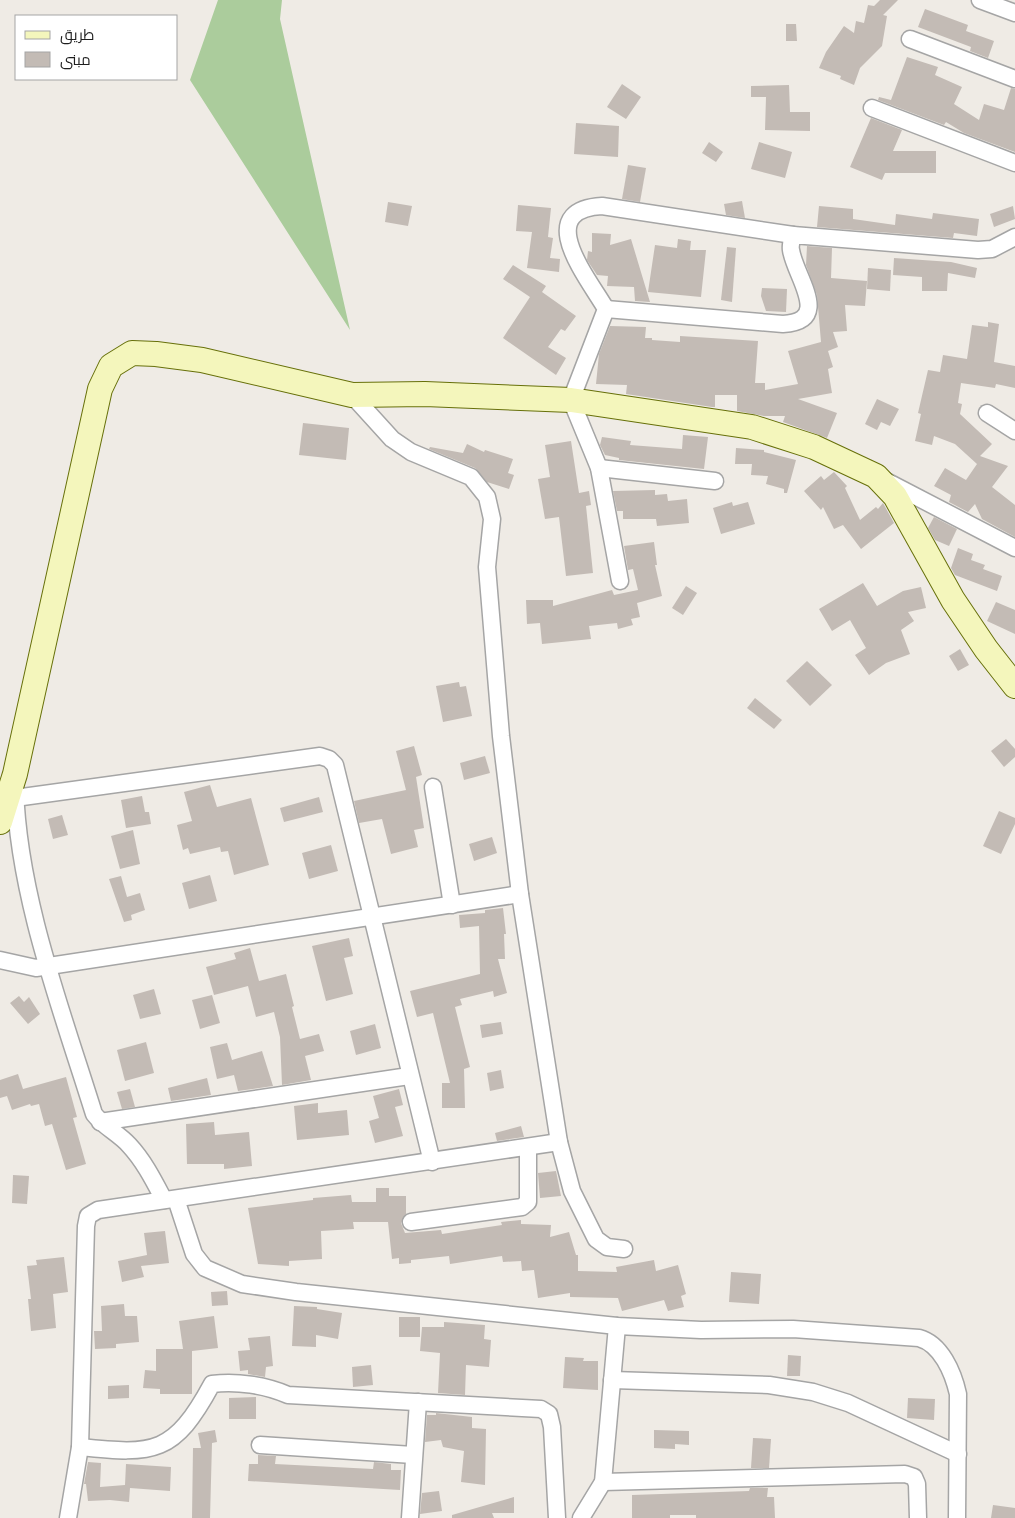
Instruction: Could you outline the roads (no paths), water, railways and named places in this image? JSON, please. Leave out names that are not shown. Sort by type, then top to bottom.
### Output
[{"type":"street","points":[[980,0],[1015,13]]},
{"type":"street","points":[[910,39],[1015,79]]},
{"type":"street","points":[[872,108],[1015,163]]},
{"type":"street","points":[[606,309],[567,242],[567,225],[575,212],[588,207],[602,206],[793,235],[978,250],[992,249],[1015,237]]},
{"type":"street","points":[[606,309],[783,324],[798,323],[807,315],[809,302],[790,249],[793,235]]},
{"type":"street","points":[[606,309],[571,400],[599,468],[620,581]]},
{"type":"street","points":[[0,822],[15,774],[100,389],[111,366],[132,353],[202,360],[352,394],[425,394],[571,400],[752,427],[814,447],[876,476],[1015,548]]},
{"type":"street","points":[[352,394],[392,439],[411,452],[471,476],[487,497],[492,519],[487,577],[501,736],[520,894],[559,1142],[572,1191],[596,1239],[607,1247],[624,1249]]},
{"type":"street","points":[[988,413],[1015,431]]},
{"type":"street","points":[[599,468],[715,481]]},
{"type":"street","points":[[876,476],[895,496],[953,600],[986,649],[1015,686]]},
{"type":"street","points":[[15,798],[320,756],[329,759],[335,765],[373,918],[409,1076],[432,1162]]},
{"type":"street","points":[[15,774],[15,798],[22,855],[48,965],[94,1114],[100,1122],[128,1143],[142,1160],[170,1199],[194,1254],[205,1268],[242,1284],[296,1292],[617,1326],[701,1330],[793,1329],[928,1340],[937,1348],[955,1380],[958,1394],[957,1518]]},
{"type":"street","points":[[434,788],[452,905]]},
{"type":"street","points":[[0,960],[36,968],[373,918],[520,894]]},
{"type":"street","points":[[100,1122],[409,1076]]},
{"type":"street","points":[[68,1518],[80,1447],[86,1226],[88,1216],[98,1210],[559,1142]]},
{"type":"street","points":[[411,1222],[522,1208],[528,1202],[528,1147]]},
{"type":"street","points":[[581,1518],[603,1482],[617,1326]]},
{"type":"street","points":[[612,1380],[769,1385],[813,1392],[848,1402],[958,1454]]},
{"type":"street","points":[[80,1447],[125,1452],[149,1449],[168,1441],[180,1433],[196,1413],[212,1384],[223,1383],[270,1388],[288,1395],[541,1409],[549,1414],[552,1426],[557,1518]]},
{"type":"street","points":[[410,1518],[418,1402]]},
{"type":"street","points":[[260,1445],[414,1455]]},
{"type":"street","points":[[603,1482],[905,1474],[914,1477],[918,1518]]}]
